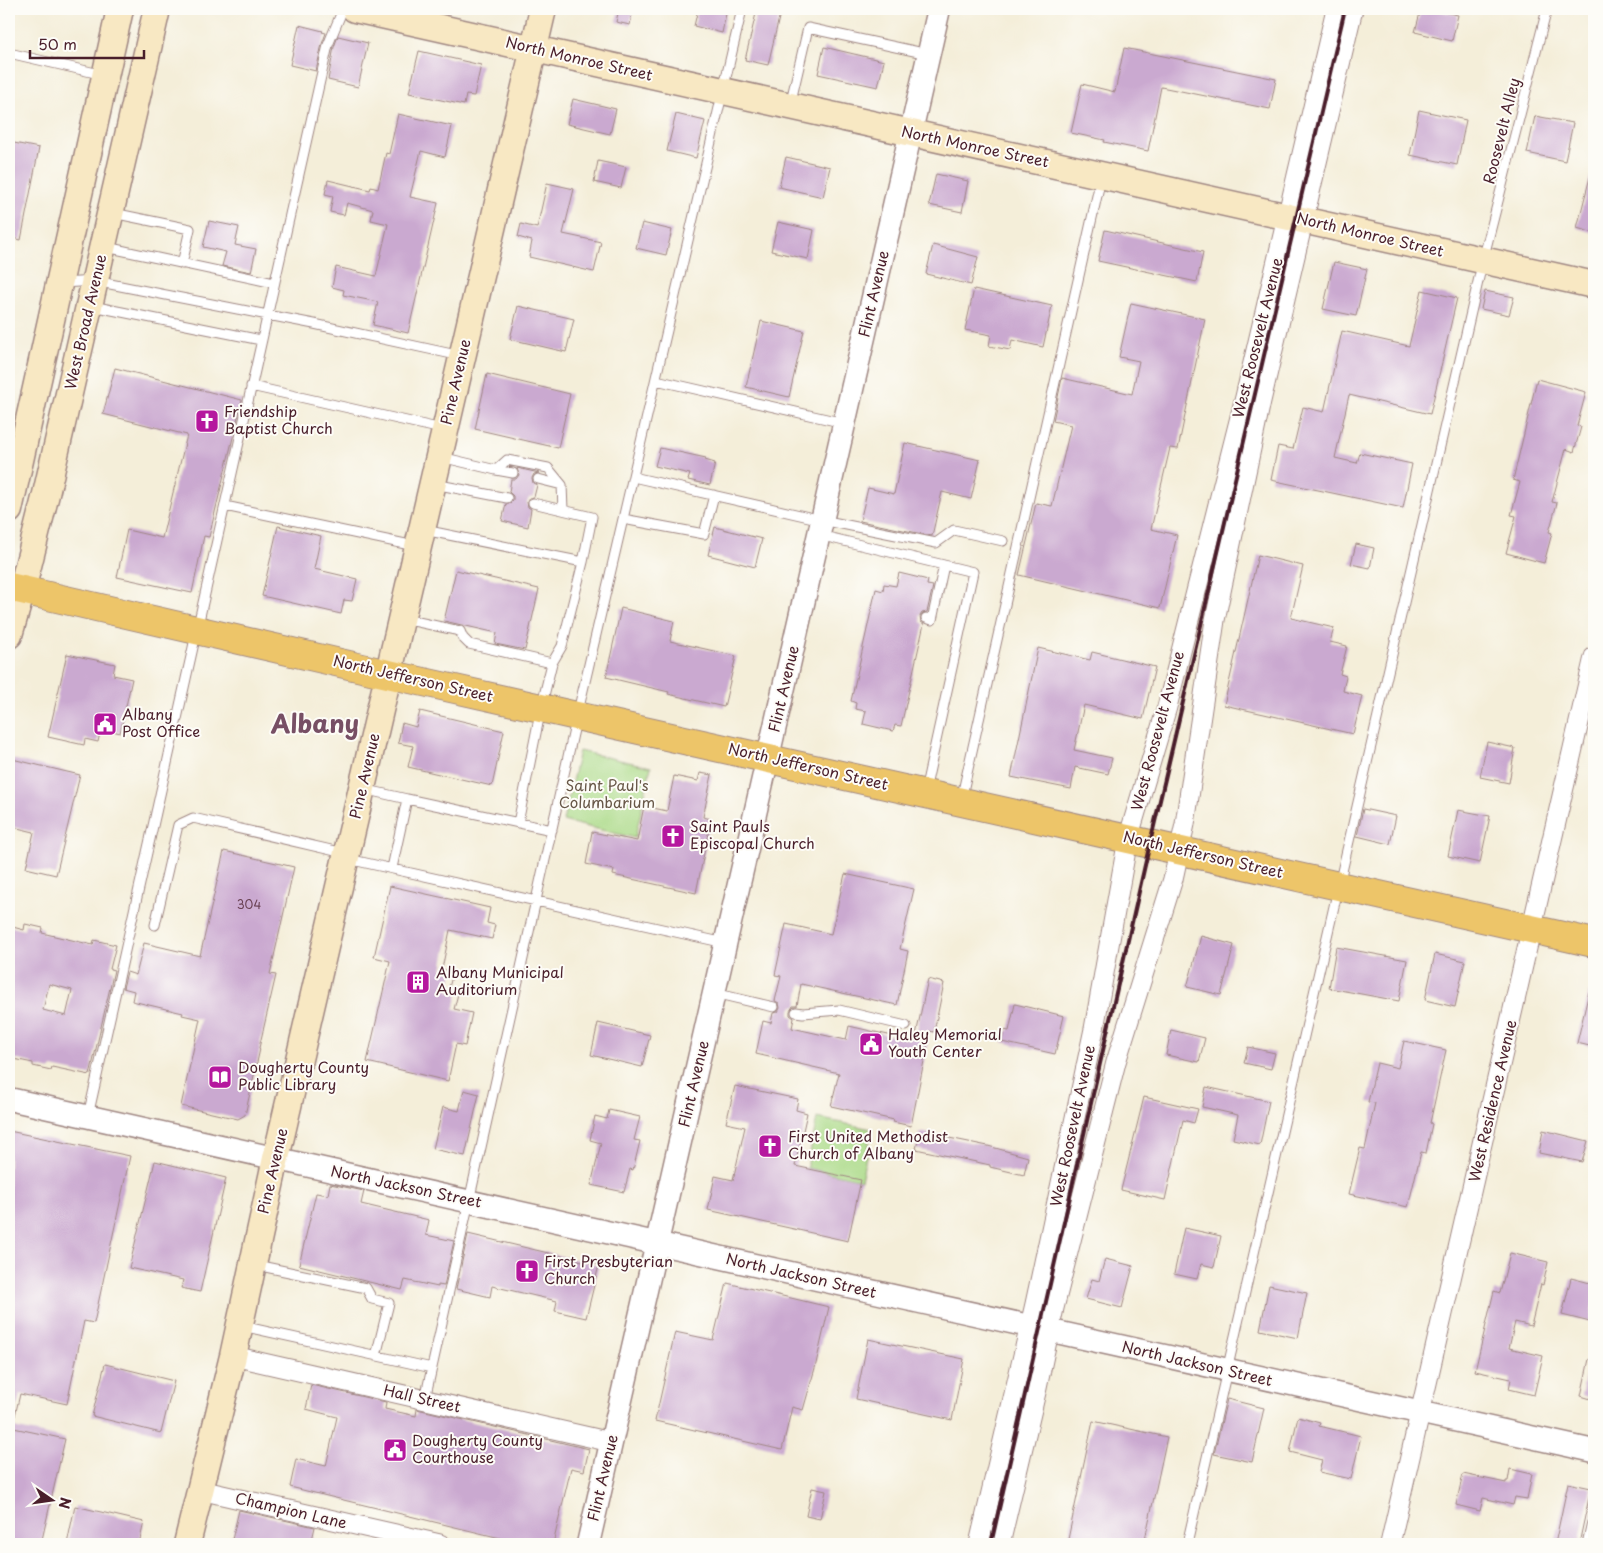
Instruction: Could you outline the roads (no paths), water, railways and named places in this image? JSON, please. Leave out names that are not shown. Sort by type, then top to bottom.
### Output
[{"type":"main road","points":[[9,510],[14,466],[59,283],[120,9]]},
{"type":"main road","name":"West Broad Avenue","points":[[9,635],[15,589],[46,494],[157,9]]},
{"type":"main road","name":"North Monroe Street","points":[[355,9],[385,12],[534,49],[1594,285]]},
{"type":"main road","name":"Pine Avenue","points":[[187,1544],[233,1356],[276,1158],[543,9]]},
{"type":"main road","name":"North Jefferson Street","points":[[15,589],[1594,943]]},
{"type":"street","name":"Flint Avenue","points":[[588,1544],[939,9]]},
{"type":"street","name":"West Roosevelt Avenue","points":[[979,1544],[1116,1062],[1171,886],[1185,824],[1215,620],[1261,401],[1336,9]]},
{"type":"street","name":"West Roosevelt Avenue","points":[[1000,1544],[1128,839],[1169,697],[1245,397],[1353,9]]},
{"type":"street","name":"West Residence Avenue","points":[[1390,1544],[1594,658]]},
{"type":"street","name":"North Jackson Street","points":[[9,1100],[1594,1452]]},
{"type":"street","name":"Hall Street","points":[[233,1356],[611,1442]]},
{"type":"street","name":"Champion Lane","points":[[200,1490],[440,1544]]},
{"type":"lane","points":[[88,1117],[328,45],[343,9]]},
{"type":"lane","points":[[426,1399],[552,830],[742,9]]},
{"type":"lane","name":"Roosevelt Alley","points":[[1187,1544],[1483,260],[1548,9]]},
{"type":"lane","points":[[790,106],[808,28],[929,54]]},
{"type":"lane","points":[[9,53],[104,75]]},
{"type":"lane","points":[[961,802],[1101,175]]},
{"type":"lane","points":[[111,212],[190,229],[182,264]]},
{"type":"lane","points":[[103,246],[274,283]]},
{"type":"lane","points":[[59,283],[95,281],[267,314],[462,356]]},
{"type":"lane","points":[[90,306],[261,340]]},
{"type":"lane","points":[[656,380],[844,424]]},
{"type":"lane","points":[[251,386],[445,430]]},
{"type":"lane","points":[[439,457],[513,473]]},
{"type":"lane","points":[[496,470],[507,460],[548,468],[562,485],[563,510]]},
{"type":"lane","points":[[633,477],[714,495],[944,565],[973,572],[925,794]]},
{"type":"lane","points":[[538,479],[562,485]]},
{"type":"lane","points":[[432,484],[507,498]]},
{"type":"lane","points":[[623,519],[704,534],[714,495]]},
{"type":"lane","points":[[518,823],[540,708],[552,663],[562,646],[592,517],[533,503]]},
{"type":"lane","points":[[225,506],[583,562]]},
{"type":"lane","points":[[820,528],[936,543],[954,530],[1003,540]]},
{"type":"lane","points":[[926,618],[932,620],[944,565]]},
{"type":"lane","points":[[401,619],[460,631],[463,638],[469,644],[552,663]]},
{"type":"lane","points":[[362,788],[552,830]]},
{"type":"lane","points":[[392,868],[407,799]]},
{"type":"lane","points":[[155,925],[178,825],[193,818],[392,868],[726,944]]},
{"type":"lane","points":[[714,993],[774,1006]]},
{"type":"lane","points":[[796,1012],[839,1010],[906,1026]]},
{"type":"lane","points":[[253,1264],[366,1288],[372,1299],[389,1303],[376,1356]]},
{"type":"lane","points":[[239,1326],[432,1368]]},
{"type":"lane","points":[[1587,1544],[1594,1512]]},
{"type":"railway","points":[[991,1544],[1150,843],[1345,9]]},
{"type":"place","name":"Friendship Baptist Church","points":[[207,421]]},
{"type":"place","name":"Albany Post Office","points":[[105,724]]},
{"type":"place","name":"Saint Pauls Episcopal Church","points":[[673,836]]},
{"type":"place","name":"Albany Municipal Auditorium","points":[[418,982]]},
{"type":"place","name":"Haley Memorial Youth Center","points":[[871,1044]]},
{"type":"place","name":"Dougherty County Public Library","points":[[220,1077]]},
{"type":"place","name":"First United Methodist Church of Albany","points":[[770,1146]]},
{"type":"place","name":"First Presbyterian Church","points":[[527,1271]]},
{"type":"place","name":"Dougherty County Courthouse","points":[[395,1450]]},
{"type":"district","name":"Albany","points":[[315,724]]},
{"type":"park label","name":"Saint Paul's Columbarium","points":[[607,794]]}]
